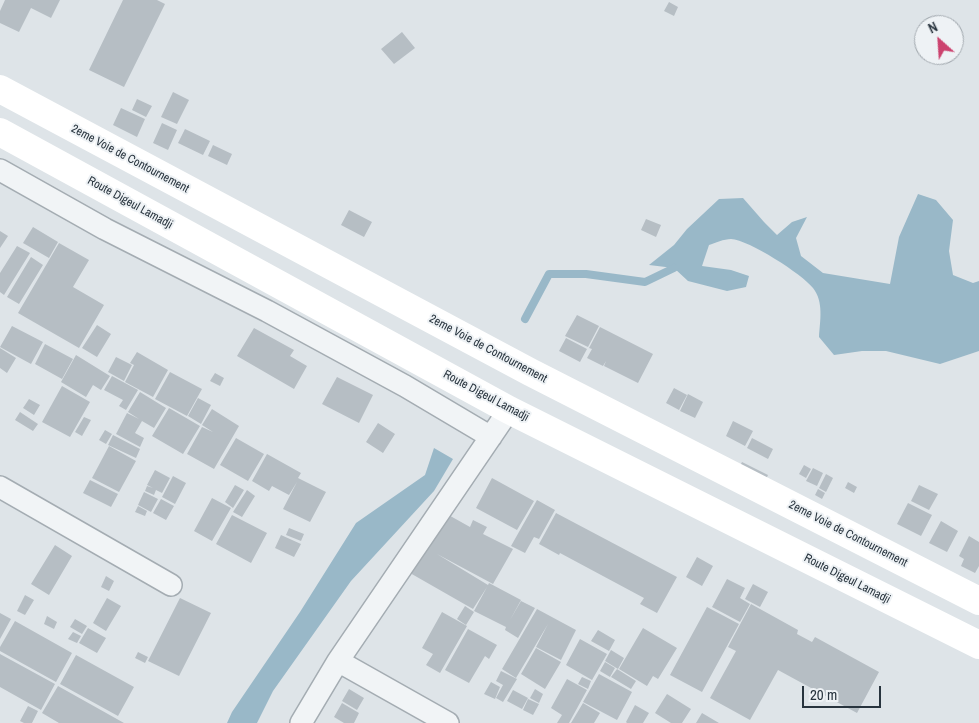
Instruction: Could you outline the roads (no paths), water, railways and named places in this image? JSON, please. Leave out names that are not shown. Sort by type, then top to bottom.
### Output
[{"type":"main road","name":"2eme Voie de Contournement","points":[[0,89],[530,372],[979,601]]},
{"type":"main road","name":"Route Digeul Lamadji","points":[[0,132],[509,410],[979,645]]},
{"type":"street","points":[[0,170],[104,229],[267,311],[405,386],[491,437]]},
{"type":"street","points":[[301,723],[338,661],[509,410]]},
{"type":"street","points":[[0,487],[171,585]]},
{"type":"street","points":[[338,661],[448,723]]},
{"type":"water","points":[[918,194],[936,200],[953,220],[949,251],[953,275],[973,283],[979,281],[979,351],[940,364],[886,351],[862,351],[834,355],[819,337],[820,305],[813,288],[775,259],[739,241],[728,239],[709,245],[702,266],[731,270],[749,276],[746,287],[727,291],[688,281],[674,268],[649,265],[674,245],[687,229],[719,199],[743,198],[777,235],[792,222],[807,217],[796,238],[801,256],[823,273],[890,284],[899,237]]},
{"type":"water","points":[[434,448],[453,459],[434,491],[351,581],[273,691],[257,723],[227,723],[232,712],[300,612],[356,523],[425,475]]},
{"type":"waterway","points":[[525,319],[549,274],[586,274],[645,282],[674,268]]}]
